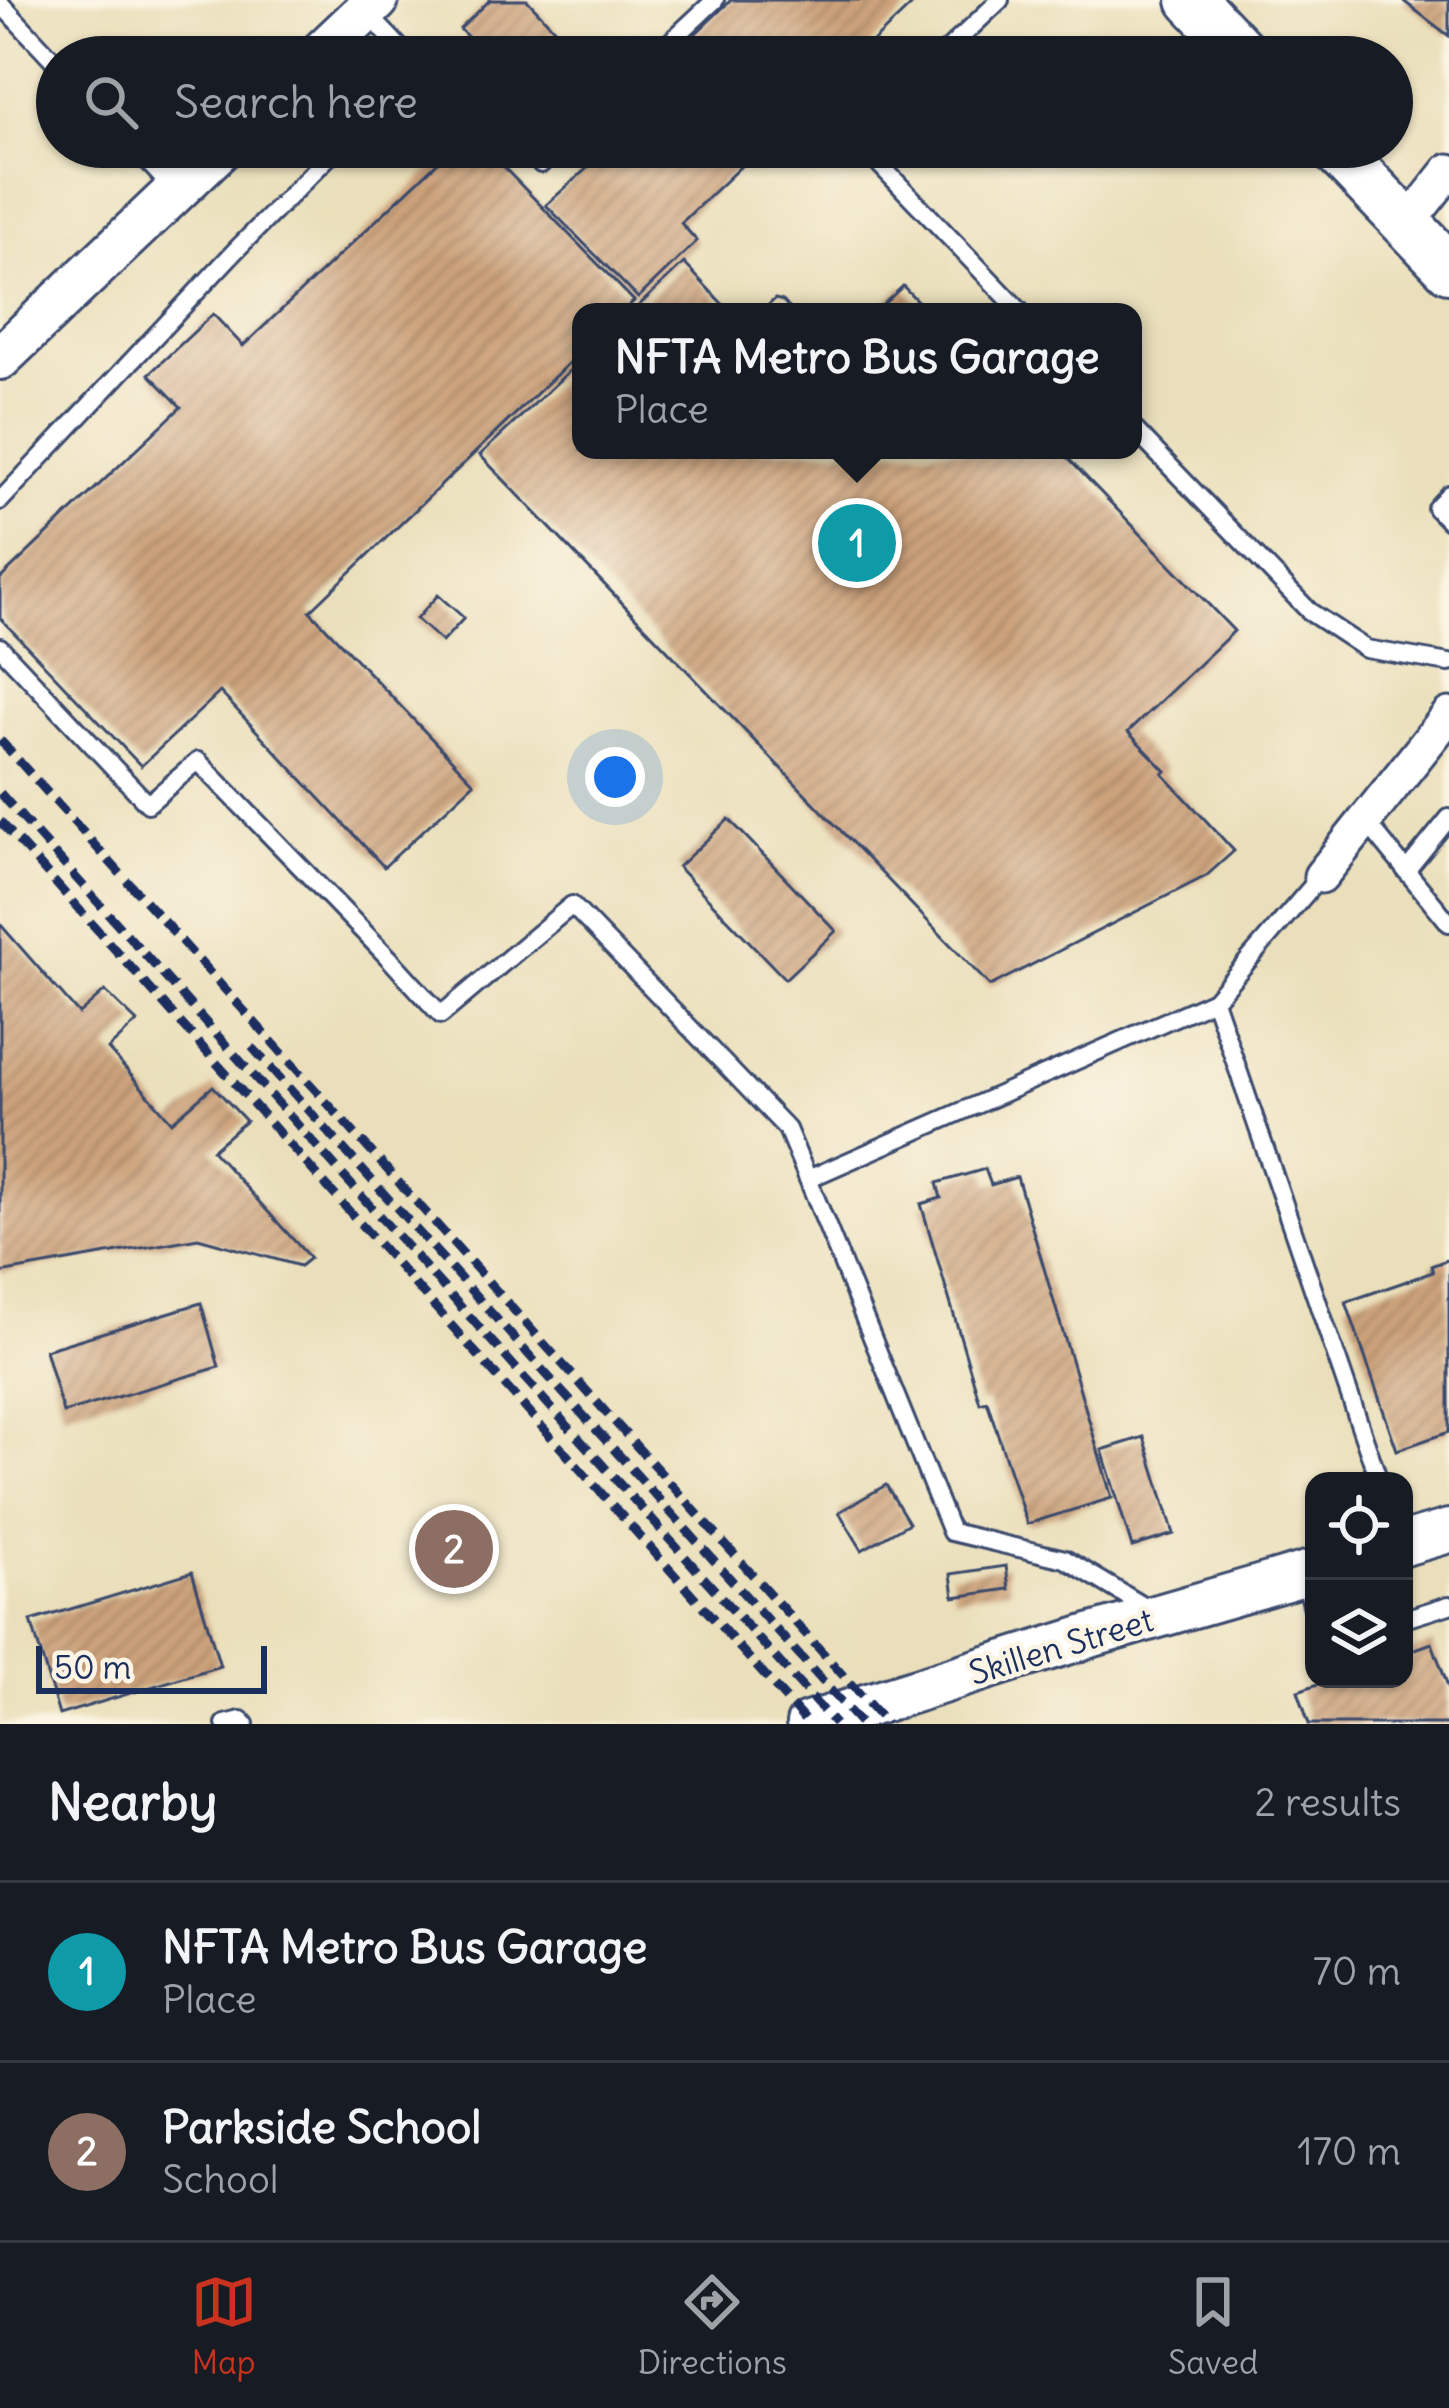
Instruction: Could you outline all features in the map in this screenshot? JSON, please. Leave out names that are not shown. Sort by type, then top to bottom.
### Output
[{"type":"main road","points":[[1192,0],[1226,36]]},
{"type":"main road","points":[[1353,168],[1449,268]]},
{"type":"street","points":[[338,36],[371,5]]},
{"type":"street","points":[[0,358],[200,168]]},
{"type":"street","points":[[1407,224],[1449,170]]},
{"type":"street","points":[[1321,875],[1449,715]]},
{"type":"street","points":[[1413,1542],[1449,1532]]},
{"type":"street","name":"Skillen Street","points":[[808,1724],[1160,1616],[1305,1586]]},
{"type":"lane","points":[[676,36],[715,0]]},
{"type":"lane","points":[[962,36],[1000,0]]},
{"type":"lane","points":[[0,3],[36,42]]},
{"type":"lane","points":[[371,5],[394,36]]},
{"type":"lane","points":[[154,168],[175,191]]},
{"type":"lane","points":[[0,501],[318,168]]},
{"type":"lane","points":[[883,168],[1013,303]]},
{"type":"lane","points":[[1142,437],[1310,612],[1366,649],[1449,663]]},
{"type":"lane","points":[[1449,494],[1436,508],[1449,521]]},
{"type":"lane","points":[[0,647],[148,803],[198,761],[441,1015],[572,905],[787,1129],[951,1532],[1065,1559],[1160,1616]]},
{"type":"lane","points":[[1406,871],[1449,818]]},
{"type":"lane","points":[[1365,820],[1449,923]]},
{"type":"lane","points":[[808,1179],[1214,1000],[1321,875]]},
{"type":"lane","points":[[1214,1000],[1376,1472]]},
{"type":"lane","points":[[1413,1615],[1449,1605]]},
{"type":"lane","points":[[225,1724],[241,1720],[244,1724]]},
{"type":"building","points":[[490,0],[527,0],[561,36],[467,36],[460,29]]},
{"type":"building","points":[[731,0],[917,0],[879,36],[693,36]]},
{"type":"building","points":[[1402,0],[1449,0],[1449,36]]},
{"type":"building","points":[[432,168],[504,168],[634,301],[572,303],[572,360],[310,611],[474,783],[384,867],[220,692],[141,766],[0,618],[0,579],[181,407],[149,374],[213,314],[243,346]]},
{"type":"building","points":[[587,168],[739,168],[681,223],[697,241],[638,298],[546,205]]},
{"type":"building","points":[[684,263],[722,303],[642,303]]},
{"type":"building","points":[[903,286],[919,303],[885,303]]},
{"type":"building","points":[[572,368],[572,459],[1069,459],[1234,631],[1128,732],[1234,851],[1206,876],[990,986],[480,455]]},
{"type":"building","points":[[438,595],[464,618],[442,642],[416,619]]},
{"type":"building","points":[[729,819],[836,931],[785,979],[678,867]]},
{"type":"building","points":[[0,924],[79,1014],[105,991],[137,1022],[108,1049],[172,1122],[213,1086],[246,1121],[212,1150],[310,1258],[300,1266],[198,1238],[0,1273]]},
{"type":"building","points":[[985,1169],[991,1185],[1017,1177],[1112,1498],[1027,1524],[987,1401],[980,1403],[921,1204],[941,1198],[937,1183]]},
{"type":"building","points":[[1449,1259],[1449,1432],[1397,1450],[1346,1302],[1433,1272],[1431,1266]]},
{"type":"building","points":[[201,1303],[219,1367],[63,1413],[45,1350]]},
{"type":"building","points":[[1144,1437],[1174,1534],[1132,1547],[1102,1450]]},
{"type":"building","points":[[886,1485],[909,1523],[862,1550],[839,1512]]},
{"type":"building","points":[[1006,1566],[1009,1589],[954,1597],[951,1574]]},
{"type":"building","points":[[192,1572],[220,1666],[59,1715],[31,1621]]},
{"type":"building","points":[[1432,1643],[1449,1689],[1449,1724],[1309,1724],[1298,1691],[1413,1688],[1413,1650]]},
{"type":"railway","points":[[0,740],[887,1724]]},
{"type":"railway","points":[[0,793],[835,1724]]},
{"type":"railway","points":[[0,821],[808,1724]]},
{"type":"railway","points":[[252,1047],[861,1724]]},
{"type":"place","name":"NFTA Metro Bus Garage","points":[[857,543]]},
{"type":"place","name":"Parkside School","points":[[454,1549]]}]
